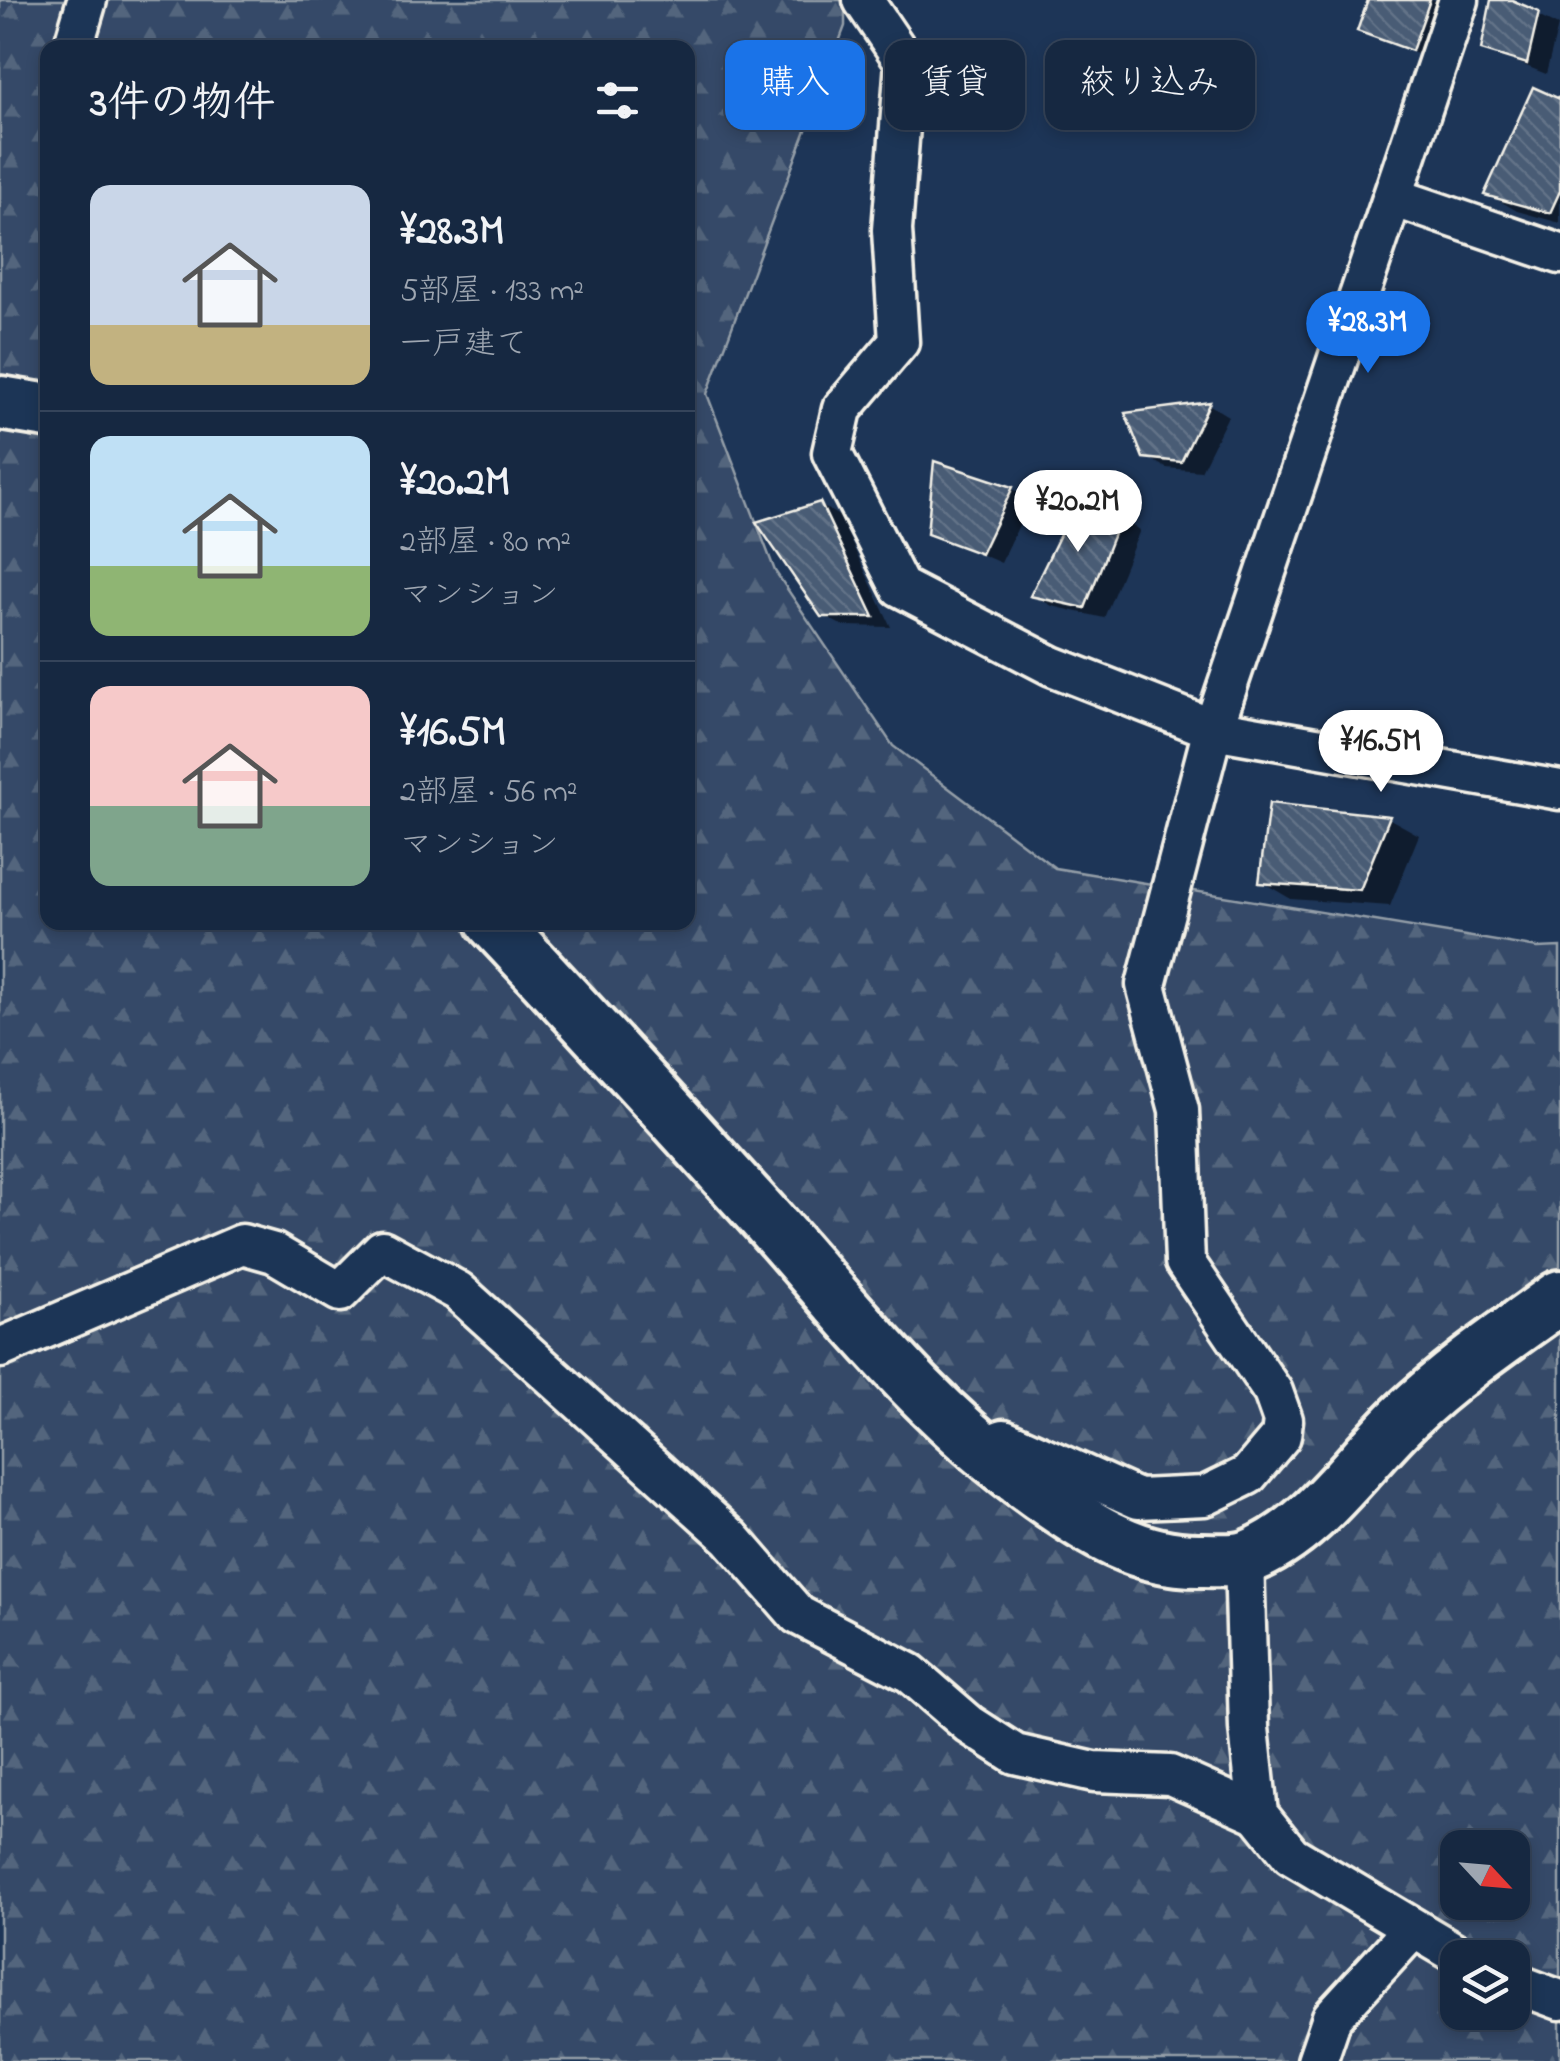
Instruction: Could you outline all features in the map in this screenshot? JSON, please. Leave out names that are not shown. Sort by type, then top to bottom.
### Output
[{"type":"street","points":[[76,40],[88,0]]},
{"type":"street","points":[[863,0],[904,62],[892,230],[899,342],[842,409],[832,453],[900,587],[1052,666],[1213,730],[1560,790]]},
{"type":"street","points":[[976,1449],[1004,1439],[1138,1498],[1206,1496],[1248,1475],[1281,1436],[1283,1420],[1273,1392],[1185,1262],[1178,1110],[1146,986],[1213,730],[1459,0]]},
{"type":"street","points":[[1393,197],[1560,254]]},
{"type":"street","points":[[0,403],[40,410]]},
{"type":"street","points":[[500,930],[764,1216],[909,1385],[976,1449],[1084,1526],[1143,1554],[1188,1560],[1244,1559],[1275,1544],[1320,1509],[1405,1417],[1462,1368],[1560,1297]]},
{"type":"street","points":[[0,1348],[242,1244],[274,1253],[340,1292],[382,1250],[458,1291],[731,1538],[798,1615],[910,1672],[970,1725],[1015,1754],[1094,1772],[1170,1775],[1258,1814],[1290,1855],[1440,1945]]},
{"type":"street","points":[[1244,1559],[1249,1728],[1258,1814]]},
{"type":"street","points":[[1317,2061],[1332,2017],[1412,1930]]},
{"type":"street","points":[[1530,1989],[1560,2000]]},
{"type":"green space","points":[[0,0],[845,0],[845,26],[840,40],[725,40],[725,130],[806,130],[707,394],[775,571],[893,746],[1055,868],[1538,948],[1560,947],[1560,2061],[0,2061]]},
{"type":"building","points":[[1368,0],[1430,0],[1412,51],[1357,31]]},
{"type":"building","points":[[1491,0],[1512,0],[1539,12],[1527,64],[1481,50]]},
{"type":"building","points":[[1533,87],[1560,99],[1560,191],[1550,213],[1484,195]]},
{"type":"building","points":[[1210,402],[1181,462],[1143,458],[1125,413]]},
{"type":"building","points":[[934,461],[1013,487],[981,554],[927,534]]},
{"type":"building","points":[[1079,496],[1121,516],[1085,608],[1030,596]]},
{"type":"building","points":[[820,502],[874,617],[821,617],[756,522]]},
{"type":"building","points":[[1269,803],[1390,816],[1360,890],[1259,883]]}]
